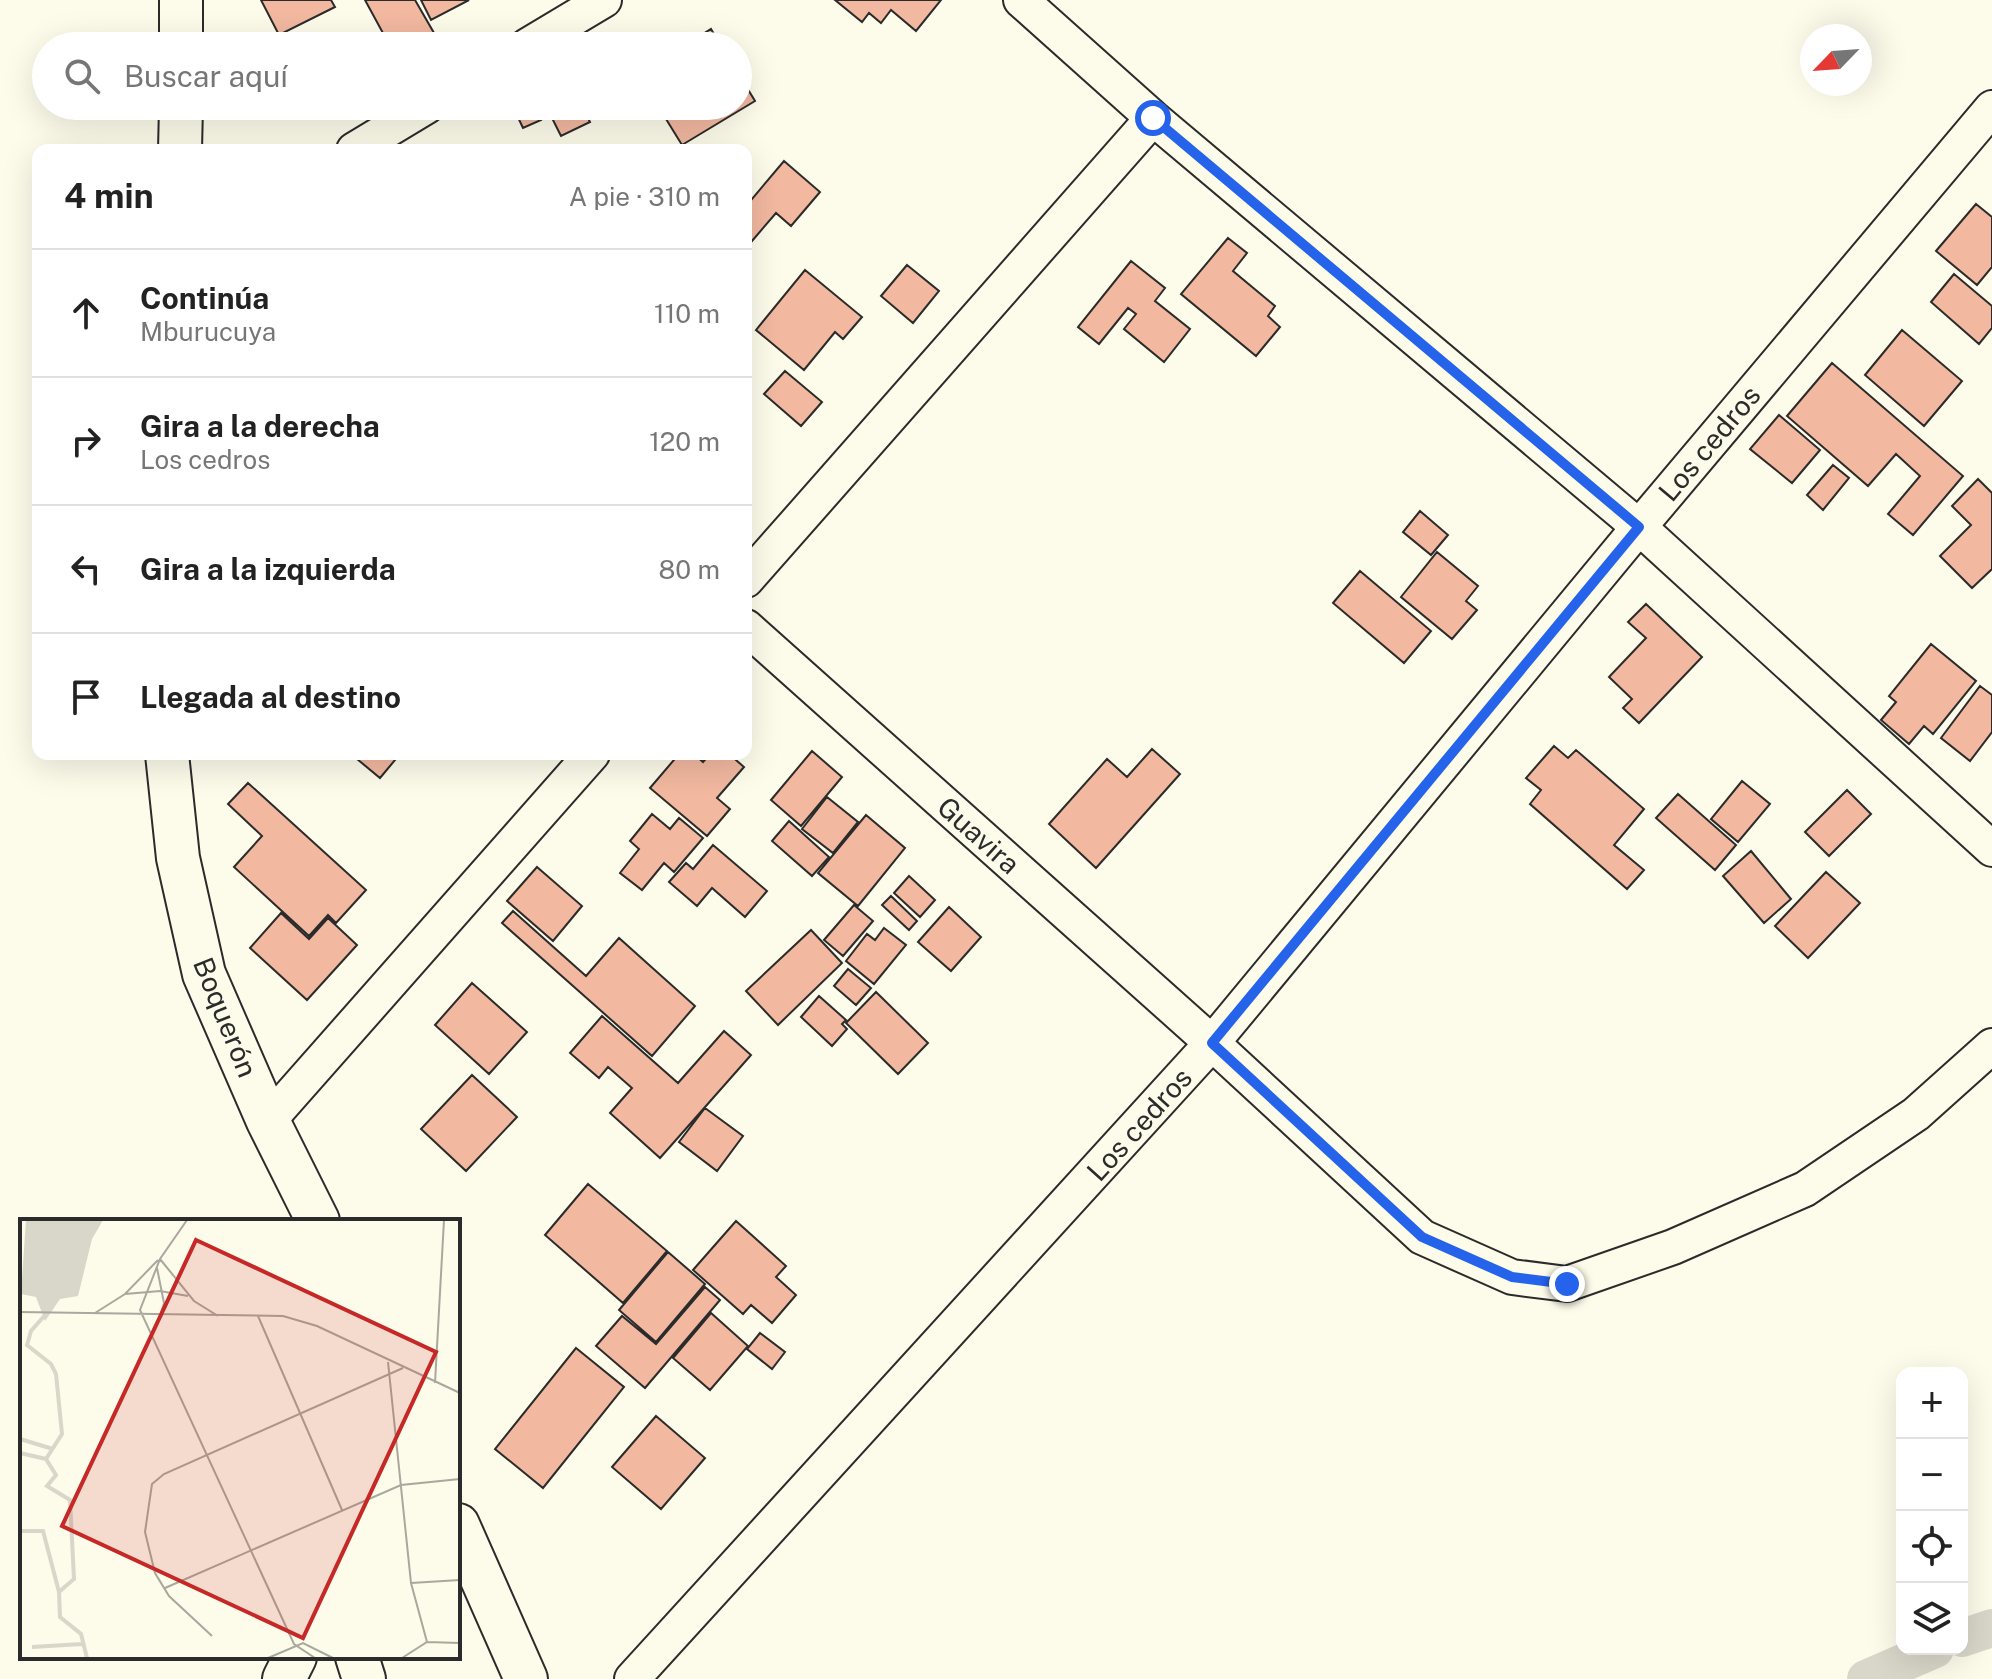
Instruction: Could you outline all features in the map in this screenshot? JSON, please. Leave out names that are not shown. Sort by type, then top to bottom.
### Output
[{"type":"street","points":[[181,0],[181,32]]},
{"type":"street","points":[[550,32],[604,0]]},
{"type":"street","points":[[1021,0],[1153,118],[1639,527],[1992,849]]},
{"type":"street","name":"Los cedros","points":[[632,1679],[1212,1043],[1639,527],[1992,108]]},
{"type":"street","points":[[752,573],[1153,118]]},
{"type":"street","points":[[180,144],[181,120]]},
{"type":"street","points":[[364,144],[404,120]]},
{"type":"street","name":"Guavira","points":[[752,632],[1212,1043],[1422,1237],[1512,1277],[1567,1284],[1673,1247],[1805,1189],[1916,1114],[1992,1046]]},
{"type":"street","name":"Boquerón","points":[[168,760],[178,858],[204,974],[268,1121],[317,1219]]},
{"type":"street","points":[[268,1121],[587,760]]},
{"type":"street","points":[[460,1530],[526,1679]]},
{"type":"street","points":[[284,1679],[294,1659]]},
{"type":"street","points":[[358,1659],[364,1679]]},
{"type":"building","points":[[261,0],[331,0],[335,7],[285,32],[277,32]]},
{"type":"building","points":[[365,0],[415,0],[433,32],[382,32]]},
{"type":"building","points":[[421,0],[469,0],[431,20]]},
{"type":"building","points":[[835,0],[941,0],[916,31],[891,10],[881,23],[869,13],[862,22]]},
{"type":"building","points":[[519,120],[541,120],[523,128]]},
{"type":"building","points":[[553,120],[589,120],[590,122],[561,136]]},
{"type":"building","points":[[667,120],[723,120],[684,144]]},
{"type":"building","points":[[784,161],[820,192],[791,226],[776,213],[752,241],[752,199]]},
{"type":"building","points":[[1976,204],[1992,217],[1992,267],[1977,285],[1936,251]]},
{"type":"building","points":[[1228,238],[1247,253],[1233,271],[1275,306],[1268,316],[1280,327],[1256,356],[1181,294]]},
{"type":"building","points":[[1131,261],[1165,288],[1155,301],[1190,329],[1164,362],[1124,329],[1136,314],[1128,308],[1099,344],[1078,327]]},
{"type":"building","points":[[907,265],[939,291],[913,323],[881,296]]},
{"type":"building","points":[[805,270],[862,317],[843,339],[835,332],[804,370],[756,330]]},
{"type":"building","points":[[1954,274],[1992,306],[1992,328],[1979,344],[1931,302]]},
{"type":"building","points":[[1902,330],[1962,381],[1924,426],[1865,375]]},
{"type":"building","points":[[1832,363],[1963,476],[1913,535],[1888,514],[1920,476],[1896,454],[1868,486],[1787,416]]},
{"type":"building","points":[[785,371],[822,402],[801,426],[764,394]]},
{"type":"building","points":[[1779,415],[1820,450],[1792,483],[1750,449]]},
{"type":"building","points":[[1833,465],[1849,478],[1823,510],[1807,495]]},
{"type":"building","points":[[1978,479],[1992,493],[1992,569],[1972,588],[1940,556],[1971,525],[1952,506]]},
{"type":"building","points":[[1420,511],[1448,535],[1431,555],[1403,532]]},
{"type":"building","points":[[1437,552],[1478,586],[1466,601],[1477,610],[1452,639],[1401,597]]},
{"type":"building","points":[[1360,571],[1431,631],[1404,663],[1333,603]]},
{"type":"building","points":[[1646,604],[1702,657],[1639,723],[1623,708],[1632,699],[1609,677],[1646,638],[1628,622]]},
{"type":"building","points":[[1931,644],[1976,681],[1933,734],[1924,726],[1909,744],[1881,720],[1896,702],[1889,696]]},
{"type":"building","points":[[1980,686],[1992,695],[1992,732],[1970,761],[1941,738]]},
{"type":"building","points":[[1554,746],[1568,758],[1576,750],[1644,809],[1614,845],[1644,870],[1627,889],[1530,804],[1541,790],[1526,778]]},
{"type":"building","points":[[1152,749],[1180,774],[1096,868],[1049,824],[1107,759],[1127,777]]},
{"type":"building","points":[[812,751],[842,777],[801,826],[771,800]]},
{"type":"building","points":[[358,760],[395,760],[380,778]]},
{"type":"building","points":[[674,760],[736,760],[744,767],[717,798],[730,809],[707,836],[650,788]]},
{"type":"building","points":[[1742,781],[1770,804],[1738,842],[1711,819]]},
{"type":"building","points":[[248,783],[366,890],[336,923],[328,915],[309,936],[234,867],[262,836],[228,804]]},
{"type":"building","points":[[1847,790],[1871,814],[1829,856],[1805,832]]},
{"type":"building","points":[[1678,794],[1736,845],[1715,870],[1656,818]]},
{"type":"building","points":[[827,797],[858,822],[833,853],[802,829]]},
{"type":"building","points":[[652,814],[670,829],[679,818],[703,838],[674,872],[664,863],[642,890],[620,873],[639,849],[630,841]]},
{"type":"building","points":[[866,815],[905,848],[858,906],[818,873]]},
{"type":"building","points":[[789,821],[829,857],[812,876],[772,841]]},
{"type":"building","points":[[713,845],[767,891],[745,917],[712,888],[697,906],[669,882],[686,863],[693,869]]},
{"type":"building","points":[[1751,851],[1791,899],[1764,923],[1723,876]]},
{"type":"building","points":[[537,867],[582,906],[553,941],[507,901]]},
{"type":"building","points":[[1826,872],[1860,903],[1808,958],[1775,926]]},
{"type":"building","points":[[909,876],[935,900],[920,917],[894,893]]},
{"type":"building","points":[[891,896],[917,921],[909,930],[882,905]]},
{"type":"building","points":[[854,905],[873,921],[843,956],[824,940]]},
{"type":"building","points":[[949,907],[981,937],[951,971],[918,942]]},
{"type":"building","points":[[513,911],[586,976],[619,938],[695,1006],[652,1056],[502,923]]},
{"type":"building","points":[[281,913],[309,939],[328,918],[357,945],[307,1000],[250,948]]},
{"type":"building","points":[[884,928],[906,945],[874,984],[846,961],[867,934],[875,940]]},
{"type":"building","points":[[811,930],[842,963],[778,1025],[746,991]]},
{"type":"building","points":[[848,969],[871,988],[856,1005],[834,986]]},
{"type":"building","points":[[472,983],[527,1032],[489,1074],[435,1025]]},
{"type":"building","points":[[876,992],[928,1043],[898,1074],[846,1023]]},
{"type":"building","points":[[819,996],[846,1020],[842,1024],[847,1029],[832,1046],[801,1017]]},
{"type":"building","points":[[602,1016],[678,1083],[724,1031],[751,1055],[660,1158],[610,1113],[632,1088],[608,1067],[599,1078],[570,1053]]},
{"type":"building","points":[[472,1075],[517,1117],[466,1171],[421,1129]]},
{"type":"building","points":[[705,1108],[743,1136],[717,1171],[679,1142]]},
{"type":"building","points":[[588,1184],[667,1251],[623,1303],[545,1235]]},
{"type":"building","points":[[736,1221],[786,1266],[776,1277],[796,1295],[772,1323],[751,1305],[743,1314],[693,1270]]},
{"type":"building","points":[[668,1252],[705,1284],[656,1342],[619,1310]]},
{"type":"building","points":[[705,1287],[720,1300],[645,1388],[596,1346],[622,1316],[656,1344]]},
{"type":"building","points":[[711,1313],[748,1346],[710,1390],[673,1358]]},
{"type":"building","points":[[760,1333],[785,1352],[772,1369],[747,1349]]},
{"type":"building","points":[[576,1348],[624,1387],[543,1488],[495,1449]]},
{"type":"building","points":[[656,1416],[705,1458],[661,1509],[612,1467]]},
{"type":"waterway","points":[[1968,1636],[1992,1628]]},
{"type":"waterway","points":[[1866,1679],[1921,1655]]},
{"type":"route","points":[[1153,118],[1639,527],[1212,1043],[1422,1237],[1512,1277],[1567,1284]]}]
